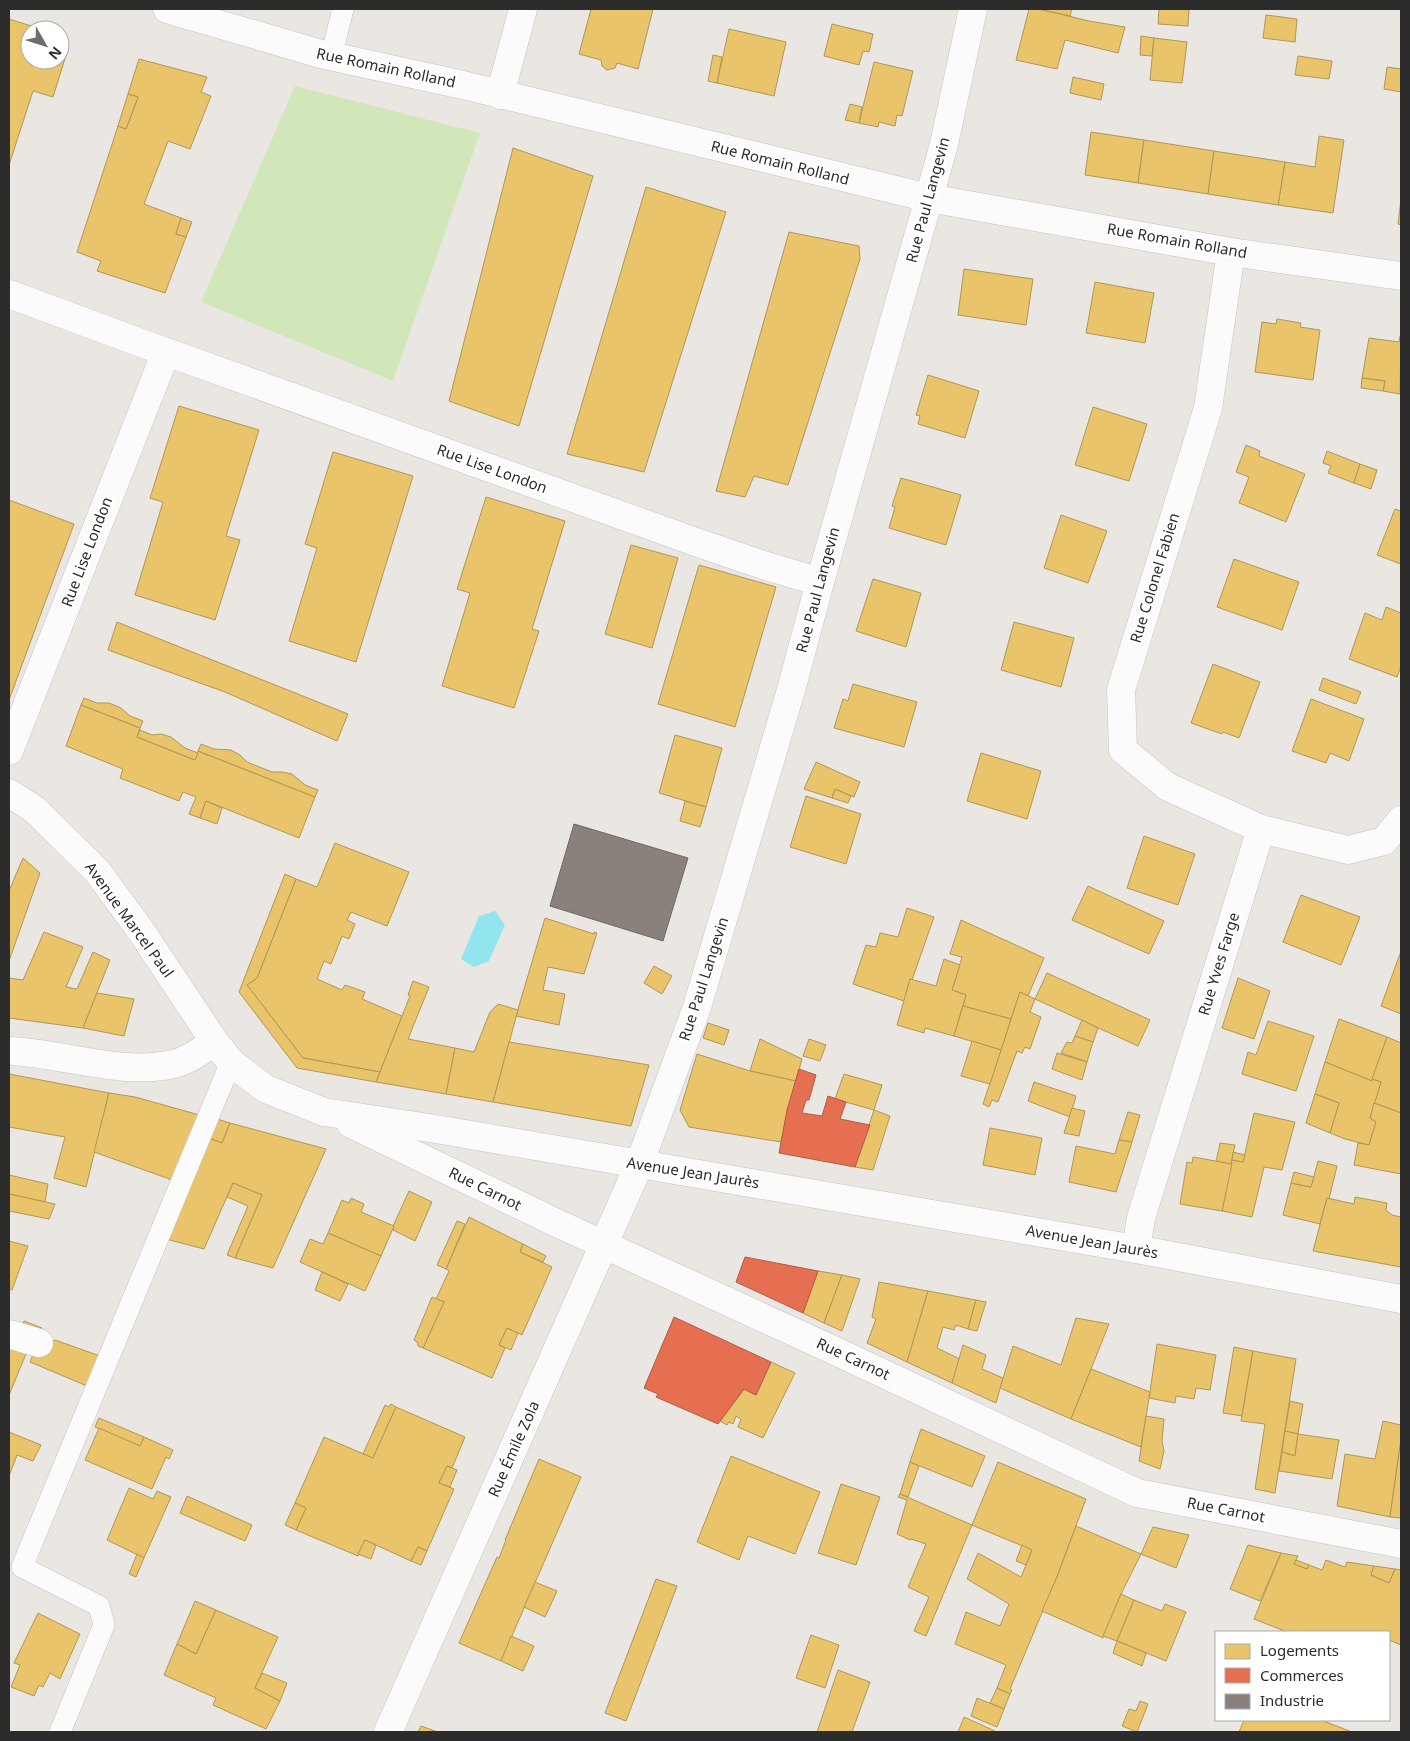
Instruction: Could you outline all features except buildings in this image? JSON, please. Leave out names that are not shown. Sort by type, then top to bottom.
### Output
[{"type":"street","name":"Rue Romain Rolland","points":[[168,9],[331,57],[463,85],[930,198],[1231,252],[1401,276]]},
{"type":"street","points":[[500,95],[524,9]]},
{"type":"street","name":"Rue Paul Langevin","points":[[639,1165],[698,1007],[791,690],[930,198],[944,144],[973,9]]},
{"type":"street","name":"Rue Colonel Fabien","points":[[1231,252],[1208,408],[1121,690],[1123,750],[1168,787],[1261,828]]},
{"type":"street","points":[[9,294],[155,348]]},
{"type":"street","name":"Rue Lise London","points":[[9,752],[155,348],[763,565],[820,582]]},
{"type":"street","name":"Avenue Marcel Paul","points":[[9,793],[34,809],[97,871],[141,931],[214,1041]]},
{"type":"street","points":[[1261,828],[1348,850],[1384,841],[1401,820]]},
{"type":"street","name":"Rue Yves Farge","points":[[1136,1249],[1141,1218],[1261,828]]},
{"type":"street","points":[[9,1051],[139,1068],[175,1064],[197,1054],[214,1041]]},
{"type":"street","name":"Avenue Jean Jaurès","points":[[214,1041],[231,1062],[266,1089],[324,1112],[436,1129],[1136,1249],[1401,1299]]},
{"type":"street","name":"Rue Carnot","points":[[324,1112],[552,1221],[1137,1492],[1401,1544]]},
{"type":"street","name":"Rue Émile Zola","points":[[388,1732],[639,1165]]},
{"type":"street","points":[[9,1334],[39,1343]]},
{"type":"lane","points":[[331,57],[343,9]]},
{"type":"lane","points":[[60,1732],[104,1625],[99,1606],[22,1567],[231,1062]]},
{"type":"green space","points":[[295,86],[480,133],[393,381],[201,302]]},
{"type":"water","points":[[495,911],[505,925],[489,961],[474,967],[461,959],[479,916]]}]
